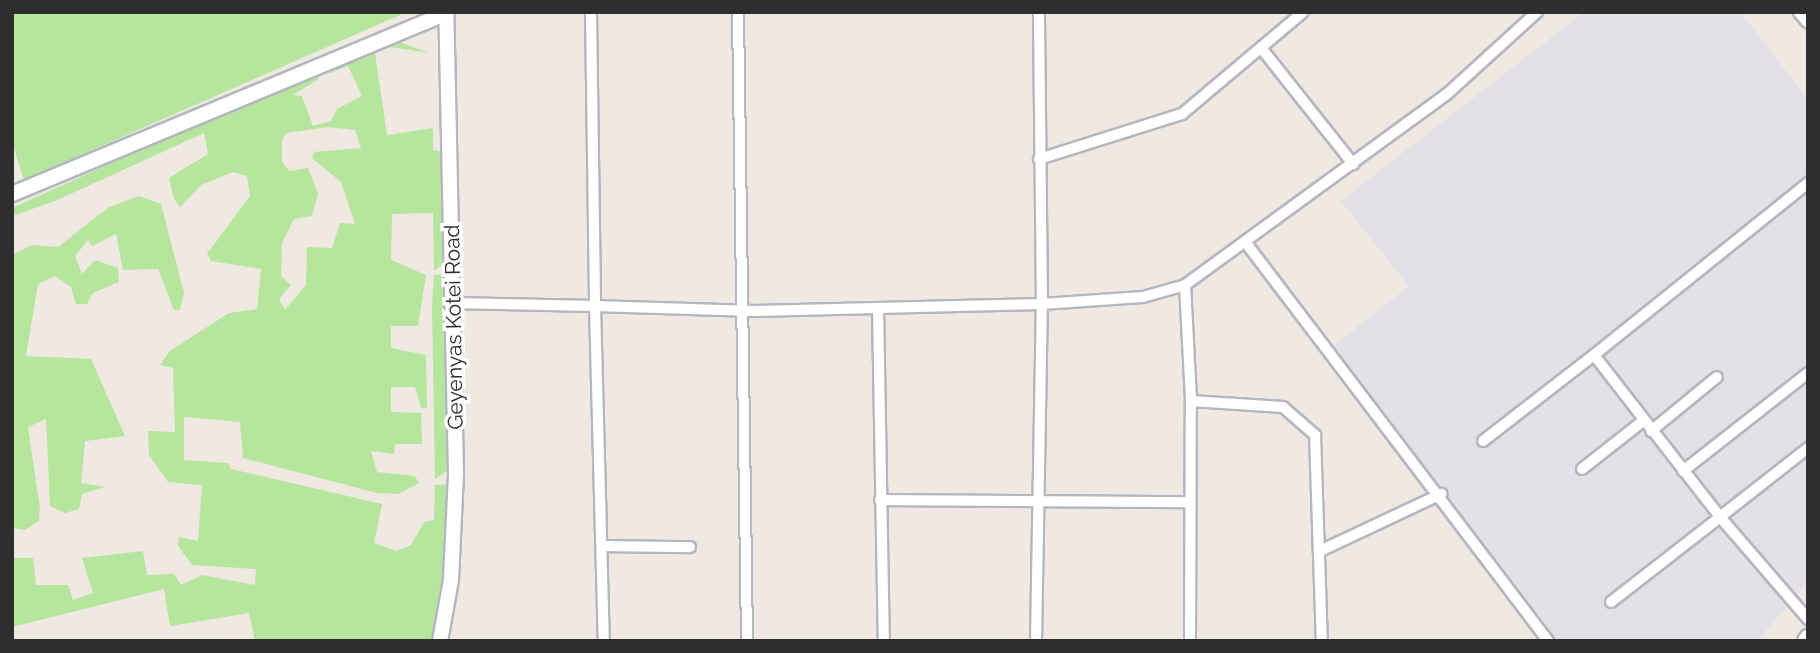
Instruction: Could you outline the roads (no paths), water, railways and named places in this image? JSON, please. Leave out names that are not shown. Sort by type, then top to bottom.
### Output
[{"type":"street","points":[[591,12],[604,641]]},
{"type":"street","points":[[738,12],[747,641]]},
{"type":"street","points":[[1036,641],[1034,502],[1042,303],[1039,12]]},
{"type":"street","points":[[1039,159],[1165,122],[1200,102],[1303,12]]},
{"type":"street","points":[[453,303],[743,311],[878,309],[1143,297],[1185,285],[1246,243],[1498,53],[1537,12]]},
{"type":"street","points":[[12,194],[446,13]]},
{"type":"street","name":"Geyenyas Kotei Road","points":[[440,641],[454,557],[453,303],[446,13]]},
{"type":"street","points":[[1262,49],[1353,164]]},
{"type":"street","points":[[1483,441],[1808,183]]},
{"type":"street","points":[[1246,243],[1441,494],[1548,641]]},
{"type":"street","points":[[1185,285],[1191,401],[1190,641]]},
{"type":"street","points":[[878,309],[884,641]]},
{"type":"street","points":[[1594,355],[1720,517],[1808,619]]},
{"type":"street","points":[[1683,471],[1808,373]]},
{"type":"street","points":[[1651,431],[1717,377]]},
{"type":"street","points":[[1191,401],[1268,403],[1310,424],[1322,550],[1322,641]]},
{"type":"street","points":[[1582,468],[1643,421]]},
{"type":"street","points":[[1611,602],[1808,448]]},
{"type":"street","points":[[1322,550],[1441,494]]},
{"type":"street","points":[[880,500],[1191,502]]},
{"type":"street","points":[[601,546],[690,547]]}]
